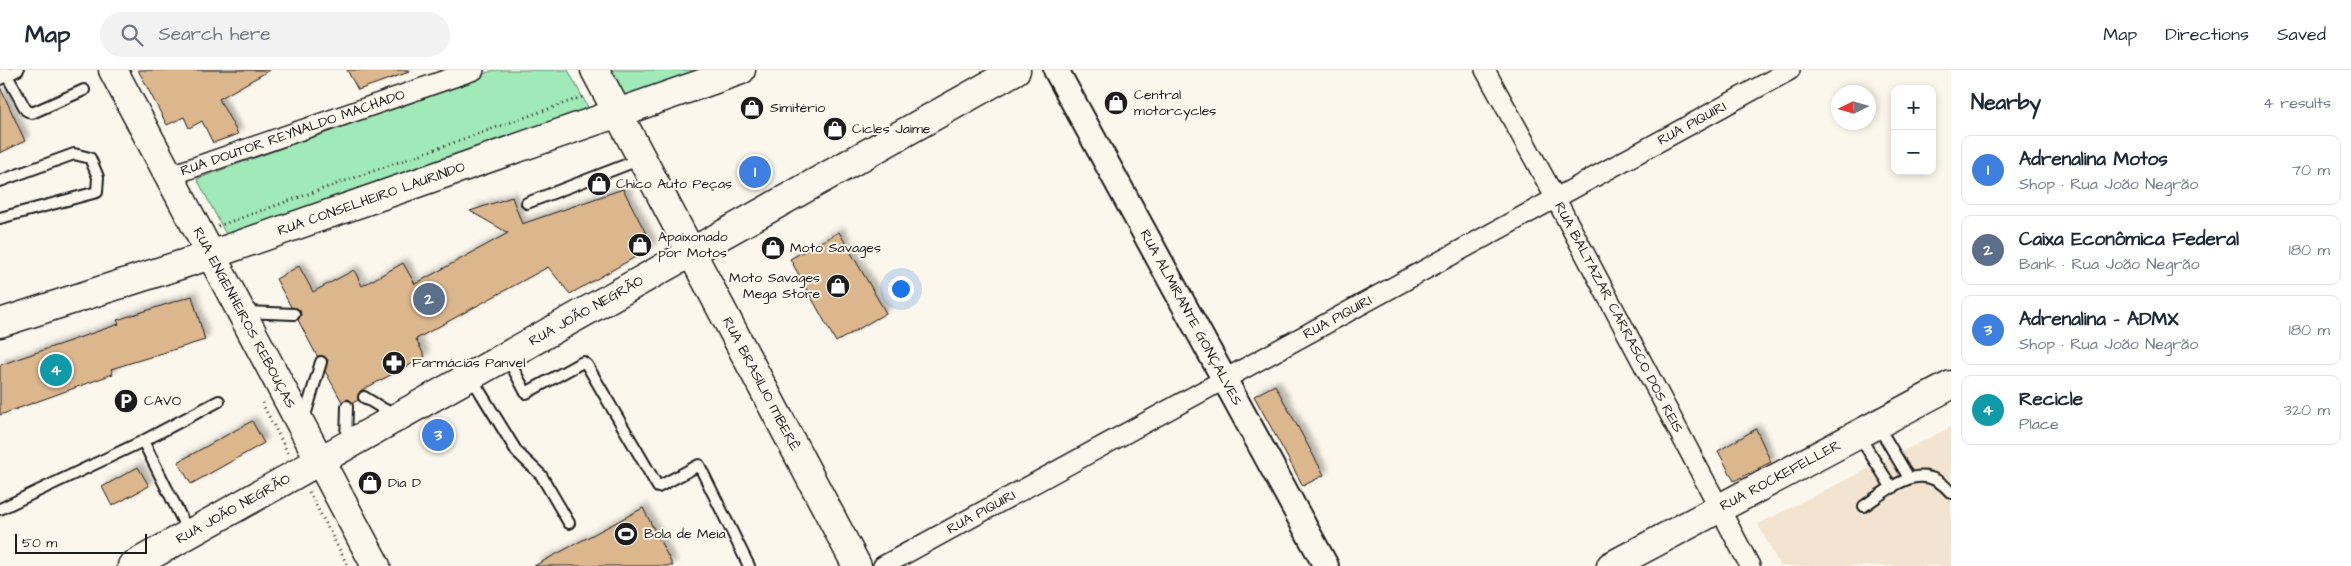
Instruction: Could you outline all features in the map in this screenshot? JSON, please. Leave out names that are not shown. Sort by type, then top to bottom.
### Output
[{"type":"main road","name":"RUA ENGENHEIROS REBOUÇAS","points":[[113,70],[376,566]]},
{"type":"main road","name":"RUA BRASÍLIO ITIBERÊ","points":[[595,70],[857,566]]},
{"type":"main road","name":"RUA CONSELHEIRO LAURINDO","points":[[0,323],[211,255],[741,70]]},
{"type":"main road","name":"RUA JOÃO NEGRÃO","points":[[132,566],[1016,70]]},
{"type":"main road","name":"RUA ROCKEFELLER","points":[[1611,566],[1951,385]]},
{"type":"street","name":"RUA DOUTOR REYNALDO MACHADO","points":[[169,176],[474,70]]},
{"type":"street","name":"RUA ALMIRANTE GONÇALVES","points":[[1056,70],[1326,566]]},
{"type":"street","name":"RUA BALTAZAR CARRASCO DOS REIS","points":[[1485,70],[1556,198],[1750,566]]},
{"type":"street","name":"RUA PIQUIRI","points":[[883,566],[1790,70]]},
{"type":"lane","points":[[18,70],[4,75],[26,110],[32,113],[84,90]]},
{"type":"lane","points":[[0,181],[74,154],[90,158],[98,177],[97,192],[0,218]]},
{"type":"lane","points":[[527,203],[642,159]]},
{"type":"lane","points":[[241,312],[294,314]]},
{"type":"lane","points":[[506,356],[526,393],[583,362],[587,365],[658,487],[699,465],[749,566]]},
{"type":"lane","points":[[302,426],[321,362]]},
{"type":"lane","points":[[471,376],[517,452],[541,475],[569,523]]},
{"type":"lane","points":[[364,397],[397,417]]},
{"type":"lane","points":[[0,509],[143,441],[219,401]]},
{"type":"lane","points":[[346,446],[347,406]]},
{"type":"lane","points":[[1868,430],[1909,478]]},
{"type":"lane","points":[[1868,430],[1892,488]]},
{"type":"lane","points":[[143,441],[190,534]]},
{"type":"lane","points":[[1864,506],[1909,478],[1923,475],[1944,484],[1951,493]]},
{"type":"path","points":[[213,228],[577,99]]},
{"type":"path","points":[[309,492],[348,566]]},
{"type":"shaded area","points":[[1951,427],[1951,566],[1780,566],[1758,524]]},
{"type":"green space","points":[[494,70],[568,70],[589,109],[229,240],[197,179]]},
{"type":"green space","points":[[598,70],[714,70],[622,99]]},
{"type":"building","points":[[138,70],[270,70],[219,99],[238,134],[213,143],[202,121],[189,128],[184,117],[167,125]]},
{"type":"building","points":[[347,70],[408,70],[409,72],[358,90]]},
{"type":"building","points":[[0,87],[25,141],[0,153]]},
{"type":"building","points":[[623,189],[653,247],[570,294],[548,267],[416,339],[425,357],[360,391],[358,400],[353,403],[348,399],[342,402],[325,371],[328,360],[323,356],[317,356],[298,320],[301,315],[300,310],[291,307],[276,279],[299,266],[313,292],[354,270],[362,286],[403,263],[415,284],[508,233],[470,211],[512,197],[522,224]]},
{"type":"building","name":"Moto Savages Mega Store","points":[[839,232],[886,313],[836,342],[790,259]]},
{"type":"building","points":[[192,296],[205,340],[111,369],[113,374],[0,415],[0,365],[119,324],[117,320]]},
{"type":"building","points":[[1275,385],[1324,475],[1303,486],[1254,396]]},
{"type":"building","points":[[252,421],[264,443],[191,484],[178,462]]},
{"type":"building","points":[[1756,429],[1771,462],[1734,481],[1718,451]]},
{"type":"building","points":[[138,467],[149,486],[112,506],[102,487]]},
{"type":"building","name":"Bola de Meia","points":[[643,508],[673,566],[534,566]]},
{"type":"place","name":"Central motorcycles","points":[[1116,103]]},
{"type":"place","name":"Simitério","points":[[752,108]]},
{"type":"place","name":"Cicles Jaime","points":[[835,129]]},
{"type":"place","name":"Adrenalina Motos","points":[[755,172]]},
{"type":"place","name":"Chico Auto Peças","points":[[599,184]]},
{"type":"place","name":"Apaixonado por Motos","points":[[640,245]]},
{"type":"place","name":"Moto Savages","points":[[773,248]]},
{"type":"place","name":"Moto Savages Mega Store","points":[[838,286]]},
{"type":"place","name":"Caixa Econômica Federal","points":[[429,299]]},
{"type":"place","name":"Farmácias Panvel","points":[[394,363]]},
{"type":"place","name":"Recicle","points":[[56,370]]},
{"type":"place","name":"CAVO","points":[[126,401]]},
{"type":"place","name":"Adrenalina - ADMX","points":[[438,435]]},
{"type":"place","name":"Dia D","points":[[370,483]]},
{"type":"place","name":"Bola de Meia","points":[[626,534]]}]
